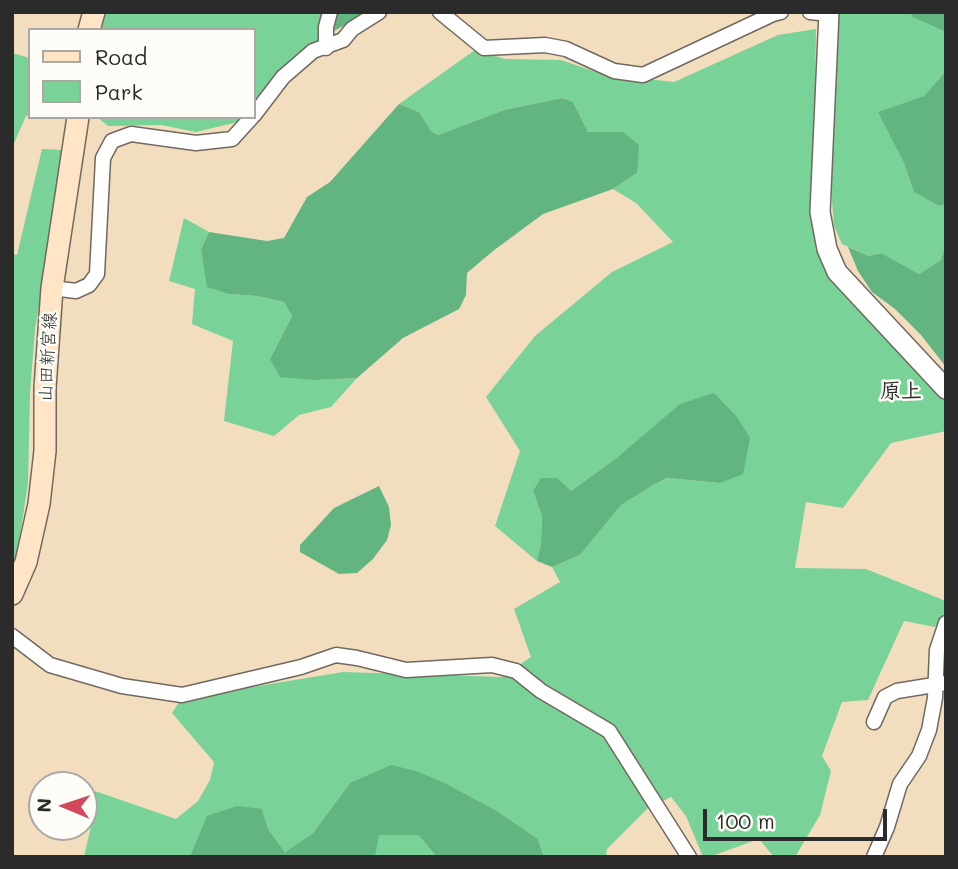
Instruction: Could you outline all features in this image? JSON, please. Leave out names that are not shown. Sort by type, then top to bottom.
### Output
[{"type":"main road","name":"山田新宮線","points":[[12,594],[26,562],[39,504],[45,451],[45,388],[52,288],[78,119]]},
{"type":"street","points":[[326,48],[330,12]]},
{"type":"street","points":[[256,112],[283,77],[313,51],[343,40],[352,29],[379,12]]},
{"type":"street","points":[[440,12],[485,48],[545,45],[566,50],[614,71],[643,75],[781,12]]},
{"type":"street","points":[[822,13],[820,212],[827,249],[837,272],[946,389]]},
{"type":"street","points":[[52,288],[76,291],[89,285],[97,274],[103,159],[112,141],[131,134],[163,136],[196,143],[232,139],[250,119]]},
{"type":"street","points":[[874,857],[887,827],[900,784],[919,756],[929,730],[941,684],[937,650],[946,623]]},
{"type":"street","points":[[12,636],[50,665],[122,686],[181,695],[302,667],[336,655],[406,670],[492,665],[516,671],[541,691],[609,731],[689,857]]},
{"type":"street","points":[[874,722],[885,697],[897,691],[941,684]]},
{"type":"green space","points":[[103,12],[337,12],[333,31],[297,57],[256,103],[256,28],[99,28]]},
{"type":"green space","points":[[337,12],[368,12],[334,31]]},
{"type":"green space","points":[[838,12],[910,12],[912,17],[946,32],[946,71],[924,96],[879,112],[903,161],[914,192],[939,206],[946,204],[946,243],[941,260],[919,274],[881,253],[869,256],[842,244],[834,226],[830,175]]},
{"type":"green space","points":[[910,12],[946,12],[946,32],[912,17]]},
{"type":"green space","points":[[816,29],[813,231],[821,252],[849,301],[928,378],[946,403],[946,431],[891,443],[843,508],[806,502],[795,568],[866,569],[946,601],[946,611],[935,627],[904,621],[868,700],[842,702],[822,756],[831,771],[820,815],[795,857],[774,857],[759,839],[703,857],[686,816],[671,797],[647,809],[607,849],[606,857],[544,857],[538,839],[497,811],[447,784],[350,783],[313,833],[285,852],[268,829],[262,809],[190,857],[84,857],[88,841],[98,841],[98,792],[176,819],[198,801],[210,780],[214,762],[172,713],[179,702],[343,672],[501,677],[531,657],[514,609],[560,582],[552,567],[580,555],[621,505],[669,478],[720,483],[618,457],[571,491],[533,491],[542,516],[537,561],[495,526],[520,451],[486,397],[535,336],[612,272],[673,242],[636,203],[613,189],[637,173],[623,132],[588,132],[573,102],[562,98],[504,110],[438,135],[431,131],[419,112],[399,104],[475,50],[505,59],[561,60],[602,74],[674,82],[778,35]]},
{"type":"green space","points":[[12,53],[28,57],[28,116],[12,148]]},
{"type":"green space","points":[[946,71],[946,204],[939,206],[914,192],[903,161],[878,112],[924,96]]},
{"type":"green space","points":[[562,98],[573,102],[588,132],[623,132],[639,145],[637,173],[613,189],[543,214],[467,273],[466,295],[459,309],[403,338],[357,378],[315,380],[280,377],[270,359],[292,316],[284,302],[257,296],[228,294],[207,287],[201,249],[209,232],[267,241],[284,238],[307,197],[330,182],[399,104],[419,112],[431,131],[438,135],[504,110]]},
{"type":"green space","points":[[99,119],[244,119],[196,132],[161,125],[108,126]]},
{"type":"green space","points":[[42,149],[67,150],[35,329],[28,483],[16,561],[12,571],[12,254],[17,255]]},
{"type":"green space","points":[[184,218],[209,232],[201,249],[208,287],[228,294],[257,296],[284,302],[292,316],[270,359],[315,380],[357,378],[331,407],[299,415],[274,436],[224,421],[233,341],[192,324],[195,289],[169,281]]},
{"type":"green space","points":[[946,243],[946,367],[921,335],[895,309],[872,292],[858,271],[848,247],[869,256],[881,253],[919,274],[941,260]]},
{"type":"green space","points":[[714,393],[737,417],[750,438],[743,474],[720,483],[668,478],[621,505],[580,555],[552,567],[537,561],[542,516],[533,491],[541,478],[557,478],[571,491],[618,457],[680,404]]},
{"type":"green space","points":[[379,486],[389,507],[391,525],[387,540],[373,559],[357,573],[339,574],[300,552],[300,545],[334,508]]},
{"type":"green space","points":[[391,765],[416,771],[447,784],[497,811],[538,839],[544,857],[437,857],[418,835],[379,835],[375,857],[190,857],[207,816],[237,806],[262,809],[268,829],[285,852],[313,833],[350,783]]},
{"type":"green space","points":[[378,835],[418,835],[437,857],[375,857]]},
{"type":"district","name":"原上","points":[[901,392]]}]
